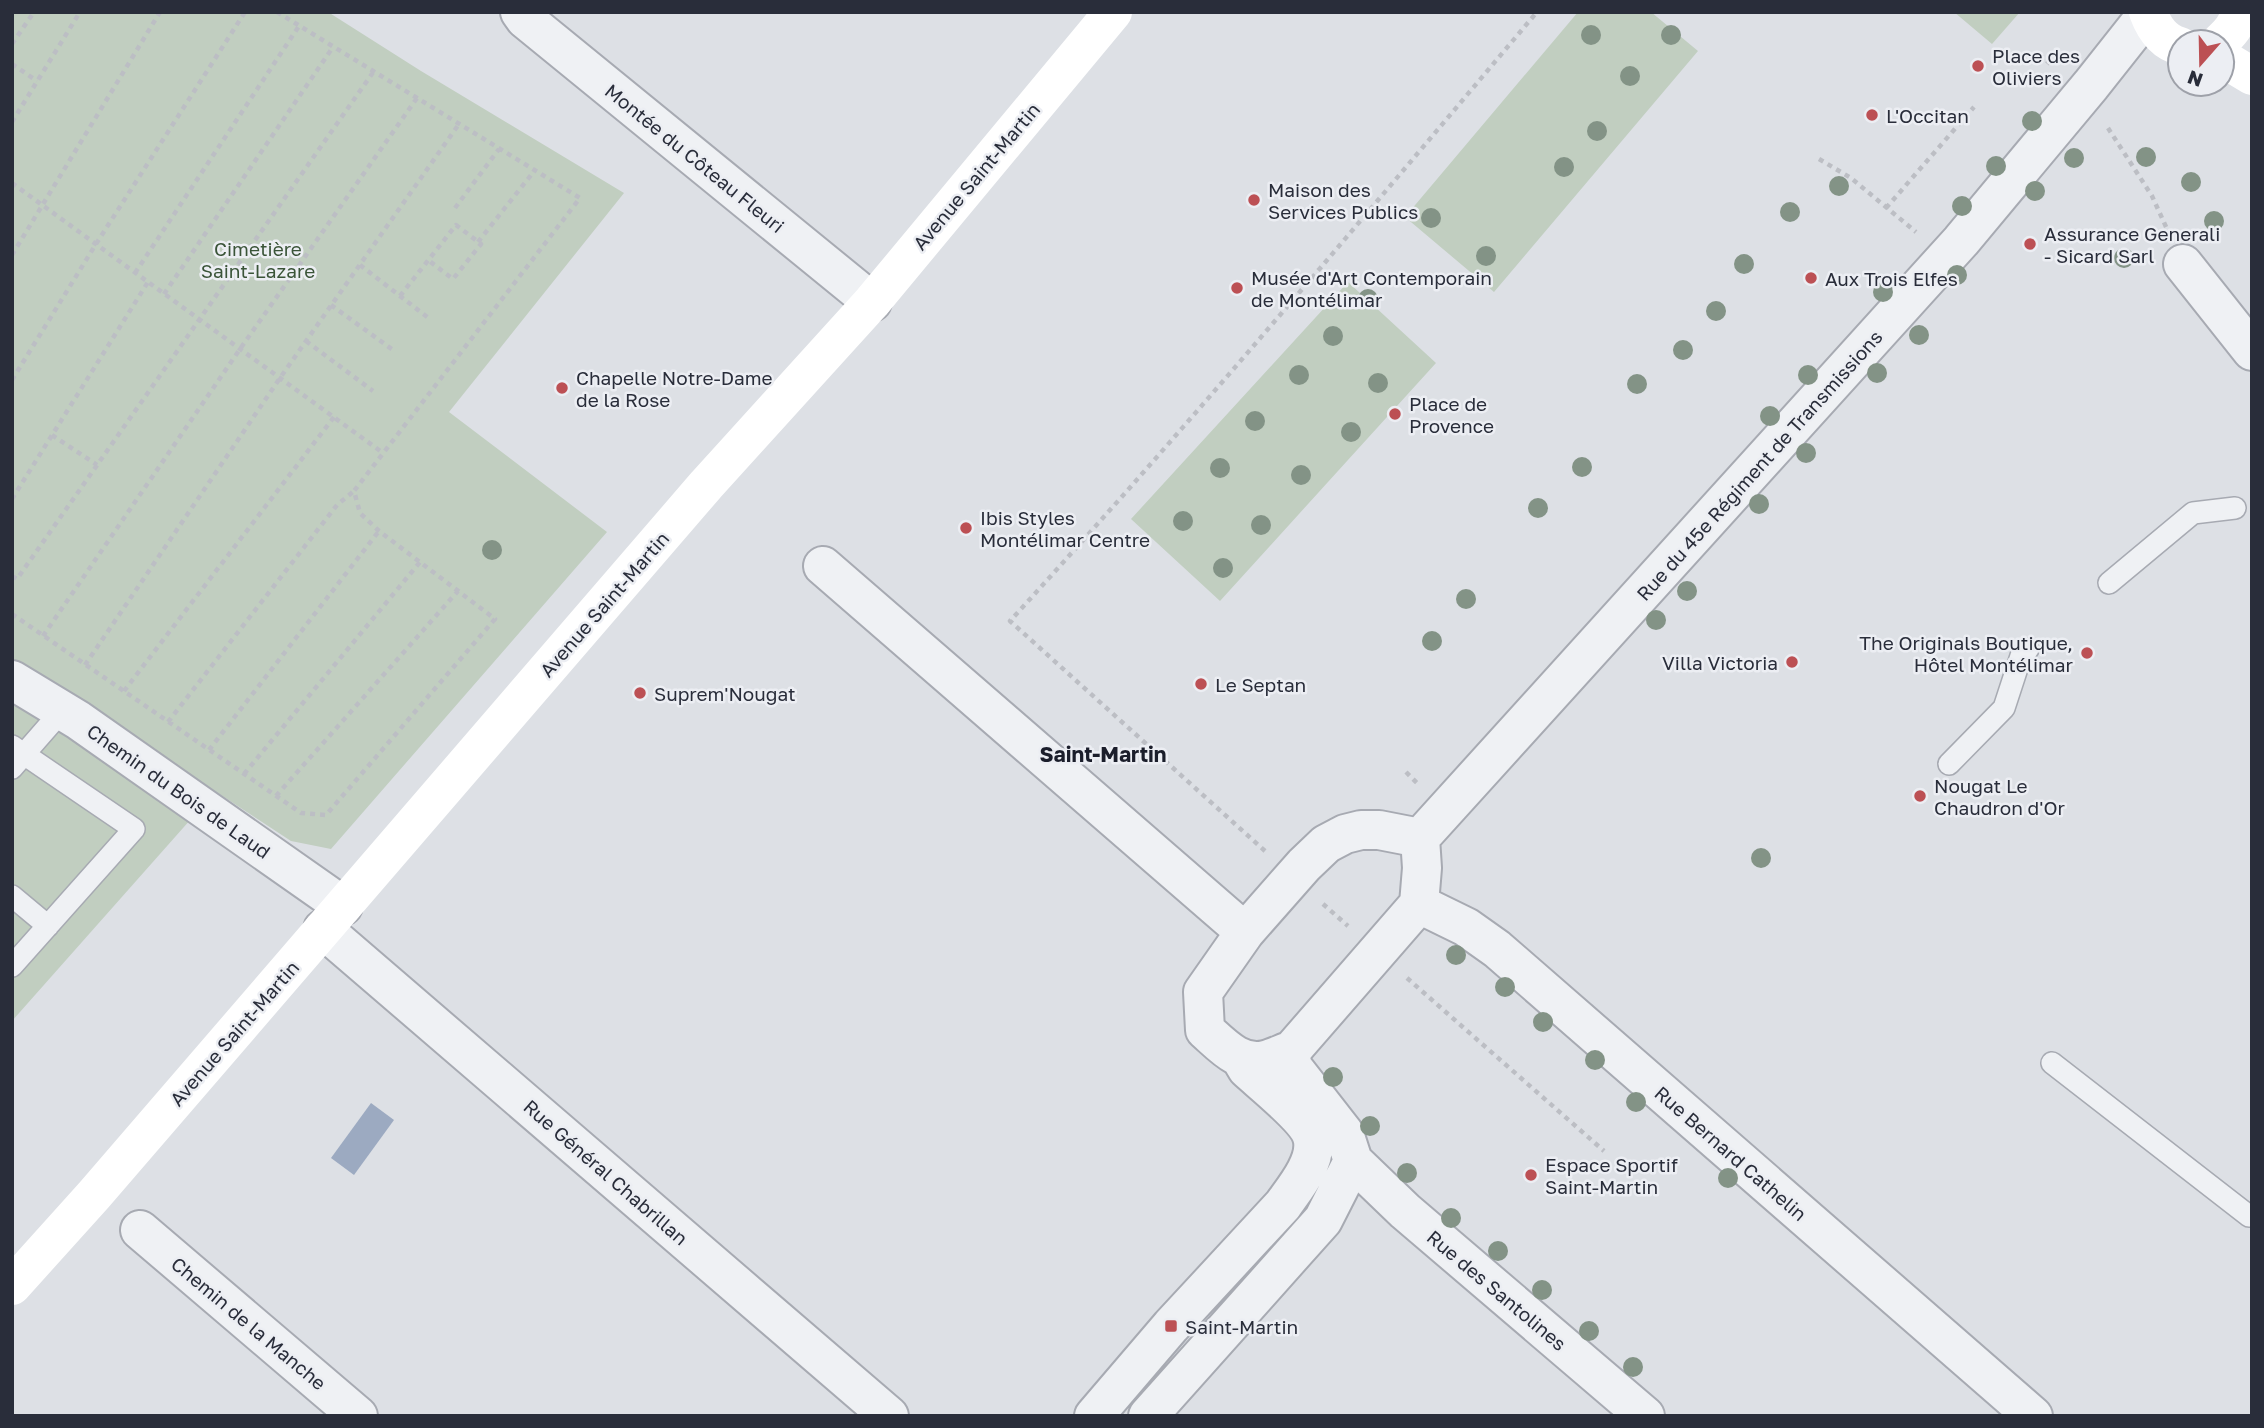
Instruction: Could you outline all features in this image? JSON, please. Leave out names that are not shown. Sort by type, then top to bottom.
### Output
[{"type":"main road","name":"Avenue Saint-Martin","points":[[12,1286],[94,1195],[706,485],[872,302],[1113,12]]},
{"type":"main road","points":[[2148,13],[2153,25],[2166,39]]},
{"type":"main road","points":[[2236,66],[2252,76]]},
{"type":"street","name":"Montée du Côteau Fleuri","points":[[520,12],[872,302]]},
{"type":"street","name":"Rue du 45e Régiment de Transmissions","points":[[1420,838],[1946,257],[2088,89],[2148,13]]},
{"type":"street","points":[[2088,89],[2166,50]]},
{"type":"street","points":[[2183,264],[2252,351]]},
{"type":"street","points":[[823,566],[1245,932]]},
{"type":"street","name":"Chemin du Bois de Laud","points":[[12,680],[60,709],[333,918]]},
{"type":"street","points":[[1094,1416],[1171,1326],[1283,1205],[1312,1156],[1313,1140],[1305,1123],[1247,1069],[1241,1059],[1205,1030],[1203,992],[1245,932],[1304,865],[1326,845],[1345,834],[1362,830],[1379,830],[1420,838],[1422,868],[1419,904],[1292,1050],[1263,1061],[1241,1059]]},
{"type":"street","name":"Rue Bernard Cathelin","points":[[1419,904],[1466,927],[1497,949],[2033,1416]]},
{"type":"street","name":"Rue Général Chabrillan","points":[[333,918],[889,1416]]},
{"type":"street","points":[[1148,1416],[1323,1220],[1353,1161],[1344,1133],[1291,1065],[1292,1050]]},
{"type":"street","name":"Rue des Santolines","points":[[1353,1161],[1405,1211],[1645,1416]]},
{"type":"street","name":"Chemin de la Manche","points":[[140,1230],[358,1416]]},
{"type":"lane","points":[[2109,583],[2193,513],[2235,508]]},
{"type":"lane","points":[[1949,764],[2004,708],[2021,656],[2028,649]]},
{"type":"lane","points":[[12,966],[134,829],[16,755],[53,721],[60,709]]},
{"type":"lane","points":[[12,897],[48,926]]},
{"type":"lane","points":[[2052,1063],[2252,1216]]},
{"type":"path","points":[[12,44],[34,12]]},
{"type":"path","points":[[12,122],[80,12]]},
{"type":"path","points":[[12,255],[160,12]]},
{"type":"path","points":[[12,380],[245,12]]},
{"type":"path","points":[[168,722],[337,505],[354,491],[580,198],[277,12]]},
{"type":"path","points":[[1010,621],[1097,526],[1537,12]]},
{"type":"path","points":[[135,273],[299,26]]},
{"type":"path","points":[[164,294],[333,47]]},
{"type":"path","points":[[12,64],[37,81]]},
{"type":"path","points":[[12,576],[17,579],[374,72]]},
{"type":"path","points":[[2088,89],[2152,196],[2183,264]]},
{"type":"path","points":[[43,636],[417,98]]},
{"type":"path","points":[[1886,208],[1974,107]]},
{"type":"path","points":[[85,665],[279,378],[459,124]]},
{"type":"path","points":[[455,208],[499,149]]},
{"type":"path","points":[[1819,159],[1851,178],[1946,257]]},
{"type":"path","points":[[478,242],[535,170]]},
{"type":"path","points":[[12,183],[383,453]]},
{"type":"path","points":[[400,296],[428,260],[456,225],[481,244],[453,279],[428,260]]},
{"type":"path","points":[[360,265],[430,320]]},
{"type":"path","points":[[12,499],[148,282]]},
{"type":"path","points":[[331,305],[393,350]]},
{"type":"path","points":[[306,341],[373,391]]},
{"type":"path","points":[[124,691],[334,417]]},
{"type":"path","points":[[52,435],[97,465]]},
{"type":"path","points":[[12,614],[301,813],[326,814],[495,619],[379,531],[360,513],[354,491]]},
{"type":"path","points":[[209,750],[379,531]]},
{"type":"path","points":[[244,774],[420,562]]},
{"type":"path","points":[[276,796],[458,591]]},
{"type":"green space","name":"Cimetière Saint-Lazare","points":[[12,12],[328,12],[624,193],[449,412],[607,532],[331,849],[291,841],[12,658]]},
{"type":"green space","points":[[1578,12],[1651,12],[1698,51],[1494,292],[1405,217]]},
{"type":"green space","points":[[1954,12],[2020,12],[1992,44]]},
{"type":"green space","points":[[1348,282],[1436,363],[1220,601],[1131,519]]},
{"type":"green space","points":[[12,697],[191,819],[12,1021]]},
{"type":"water","points":[[371,1103],[394,1120],[354,1175],[331,1158]]},
{"type":"place","name":"Place des Oliviers","points":[[1978,66]]},
{"type":"place","name":"L'Occitan","points":[[1872,115]]},
{"type":"place","name":"Maison des Services Publics","points":[[1254,200]]},
{"type":"place","name":"Assurance Generali - Sicard Sarl","points":[[2030,244]]},
{"type":"place","name":"Aux Trois Elfes","points":[[1811,278]]},
{"type":"place","name":"Musée d'Art Contemporain de Montélimar","points":[[1237,288]]},
{"type":"place","name":"Chapelle Notre-Dame de la Rose","points":[[562,388]]},
{"type":"place","name":"Place de Provence","points":[[1395,414]]},
{"type":"place","name":"Ibis Styles Montélimar Centre","points":[[966,528]]},
{"type":"place","name":"The Originals Boutique, Hôtel Montélimar","points":[[2087,653]]},
{"type":"place","name":"Villa Victoria","points":[[1792,662]]},
{"type":"place","name":"Le Septan","points":[[1201,684]]},
{"type":"place","name":"Suprem'Nougat","points":[[640,693]]},
{"type":"place","name":"Nougat Le Chaudron d'Or","points":[[1920,796]]},
{"type":"place","name":"Espace Sportif Saint-Martin","points":[[1531,1175]]},
{"type":"place","name":"Saint-Martin","points":[[1171,1326]]},
{"type":"district","name":"Saint-Martin","points":[[1103,754]]}]
